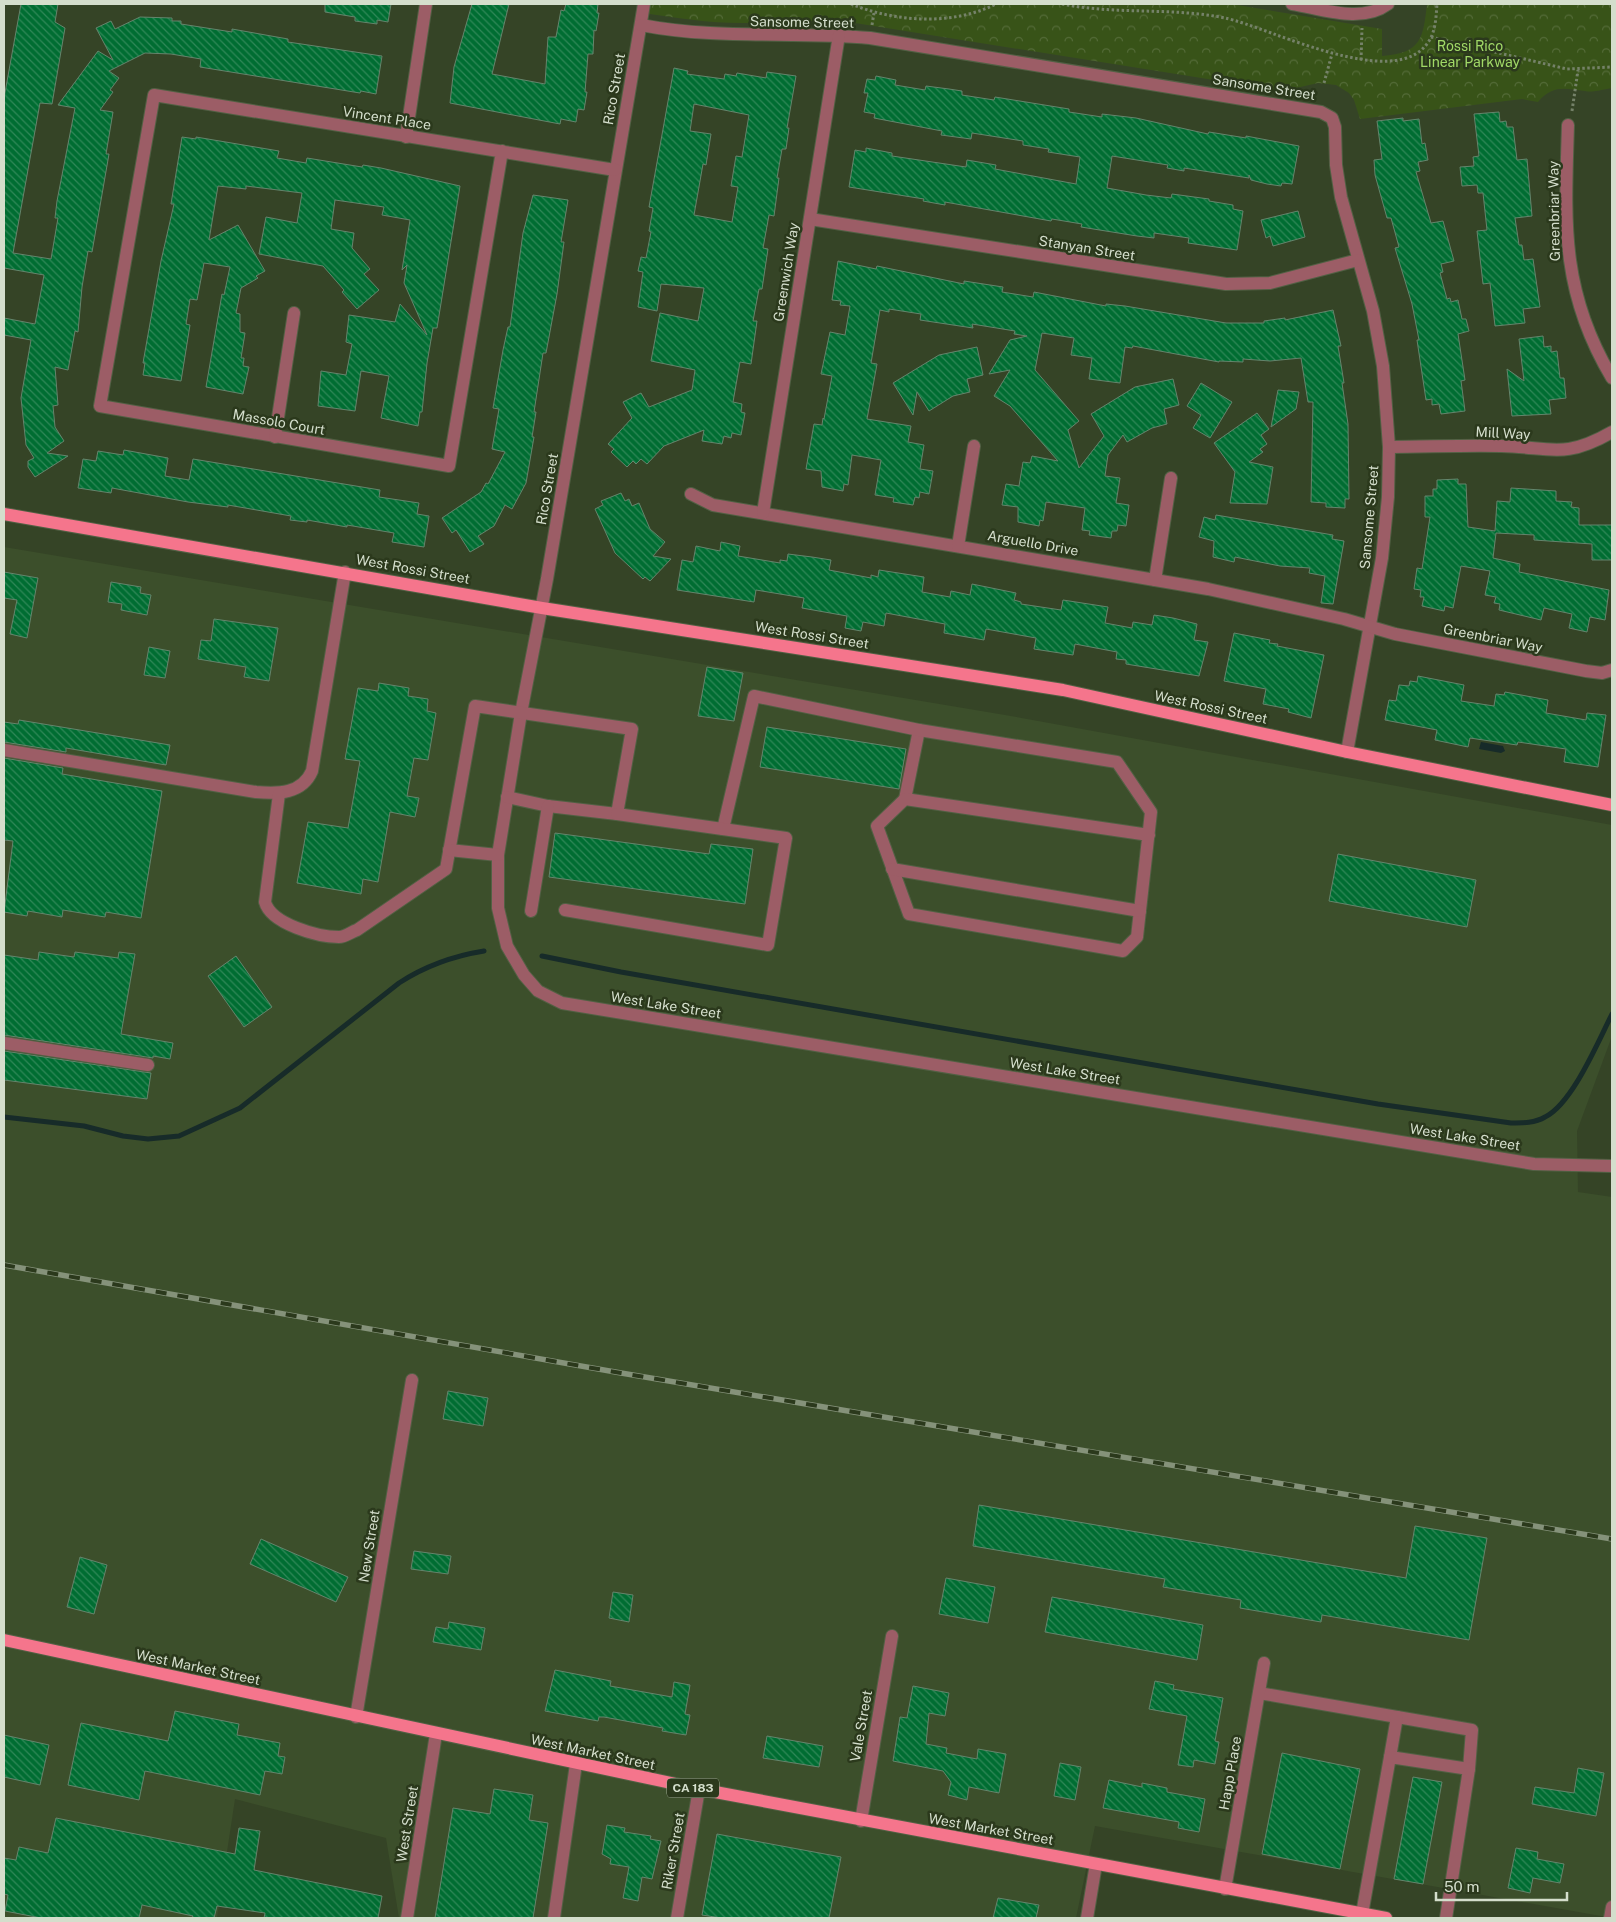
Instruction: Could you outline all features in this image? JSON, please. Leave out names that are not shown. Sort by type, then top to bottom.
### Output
[{"type":"main road","name":"West Rossi Street","points":[[4,514],[345,572],[542,608],[1064,690],[1347,752],[1612,805]]},
{"type":"main road","name":"West Market Street","points":[[4,1640],[356,1717],[699,1789],[861,1821],[1386,1918]]},
{"type":"street","points":[[406,136],[426,4]]},
{"type":"street","name":"Rico Street","points":[[524,975],[506,946],[498,908],[498,855],[521,713],[542,608],[644,4]]},
{"type":"street","points":[[1292,4],[1362,15],[1371,13],[1388,4]]},
{"type":"street","name":"Sansome Street","points":[[641,25],[718,35],[870,38],[1327,114],[1334,122],[1340,189],[1372,311],[1383,366],[1388,447],[1385,528],[1370,626],[1347,752]]},
{"type":"street","name":"Greenwich Way","points":[[763,513],[839,36]]},
{"type":"street","name":"Vincent Place","points":[[154,95],[615,170]]},
{"type":"street","name":"Massolo Court","points":[[154,95],[100,406],[449,466],[502,151]]},
{"type":"street","name":"Greenbriar Way","points":[[1568,125],[1567,226],[1572,279],[1585,326],[1612,378]]},
{"type":"street","name":"Stanyan Street","points":[[810,219],[1226,284],[1270,283],[1358,260]]},
{"type":"street","points":[[275,437],[294,313]]},
{"type":"street","name":"Mill Way","points":[[1388,447],[1501,446],[1560,451],[1583,446],[1612,432]]},
{"type":"street","points":[[958,546],[974,446]]},
{"type":"street","points":[[1155,580],[1172,478]]},
{"type":"street","name":"Arguello Drive","points":[[691,494],[713,505],[1155,580],[1252,598],[1370,626]]},
{"type":"street","points":[[4,750],[256,792],[279,794],[295,789],[308,780],[312,772],[345,572]]},
{"type":"street","name":"Greenbriar Way","points":[[1370,626],[1395,634],[1586,671],[1602,673],[1612,670]]},
{"type":"street","points":[[723,829],[754,696],[919,730],[1117,762],[1151,812],[1137,937],[1123,951],[908,914],[877,826],[905,800],[919,730]]},
{"type":"street","points":[[279,794],[265,902],[267,909],[283,921],[312,934],[340,937],[357,930],[446,869],[475,706],[632,729],[617,814]]},
{"type":"street","points":[[508,797],[548,806],[786,838],[768,944],[565,910]]},
{"type":"street","points":[[905,800],[1149,835]]},
{"type":"street","points":[[531,911],[548,806]]},
{"type":"street","points":[[449,850],[498,855]]},
{"type":"street","points":[[892,869],[1140,911]]},
{"type":"street","name":"West Lake Street","points":[[524,975],[538,990],[562,1003],[1534,1164],[1612,1166]]},
{"type":"street","points":[[4,1043],[148,1065]]},
{"type":"street","name":"New Street","points":[[356,1717],[412,1380]]},
{"type":"street","name":"Vale Street","points":[[861,1821],[892,1636]]},
{"type":"street","name":"Happ Place","points":[[1225,1889],[1264,1663]]},
{"type":"street","points":[[1259,1693],[1472,1730],[1469,1769],[1446,1918]]},
{"type":"street","points":[[1362,1914],[1397,1717]]},
{"type":"street","name":"West Street","points":[[407,1918],[436,1734]]},
{"type":"street","points":[[1390,1756],[1469,1769]]},
{"type":"street","points":[[554,1918],[576,1764]]},
{"type":"street","name":"Riker Street","points":[[676,1918],[699,1789]]},
{"type":"street","points":[[1087,1918],[1096,1864]]},
{"type":"street","points":[[1610,1918],[1612,1906]]},
{"type":"path","points":[[851,4],[874,13],[935,18],[972,14],[996,4]]},
{"type":"path","points":[[1062,4],[1112,11],[1175,12],[1225,18],[1332,54],[1362,60],[1385,61],[1408,56],[1424,47],[1431,37],[1437,4]]},
{"type":"path","points":[[1362,15],[1362,60]]},
{"type":"path","points":[[1431,37],[1544,64],[1578,70],[1612,67]]},
{"type":"path","points":[[1324,83],[1332,54]]},
{"type":"path","points":[[1568,125],[1577,89],[1578,70]]},
{"type":"shaded area","points":[[4,547],[1005,715],[1612,825],[1612,1036],[1577,1131],[1578,1192],[1612,1197],[1612,1918],[1095,1826],[1076,1918],[399,1918],[386,1838],[235,1799],[217,1918],[4,1918]]},
{"type":"green space","name":"Rossi Rico Linear Parkway","points":[[644,4],[1231,4],[1382,29],[1382,56],[1405,51],[1418,42],[1422,35],[1427,4],[1612,4],[1612,88],[1591,92],[1560,89],[1549,92],[1538,102],[1522,99],[1360,119],[1354,100],[1349,93],[1336,85],[1318,83],[1296,88],[1277,86],[1276,90],[855,23],[815,21],[710,22],[643,13]]},
{"type":"water","points":[[1481,742],[1503,746],[1505,751],[1501,753],[1479,749]]},
{"type":"building","points":[[21,4],[58,4],[55,22],[65,28],[52,104],[40,103],[13,253],[51,259],[58,218],[55,218],[57,201],[75,108],[58,105],[98,51],[113,60],[96,28],[111,21],[115,29],[140,17],[172,18],[172,21],[181,21],[181,24],[232,32],[232,29],[288,39],[288,42],[382,56],[376,94],[200,67],[201,59],[171,54],[145,53],[109,71],[119,78],[110,90],[113,92],[100,110],[113,112],[106,154],[109,154],[92,252],[88,251],[82,287],[78,332],[75,331],[68,370],[55,367],[58,405],[53,406],[55,427],[64,441],[47,453],[68,456],[35,477],[28,467],[28,461],[34,458],[26,445],[21,398],[31,340],[4,335],[4,318],[35,324],[44,275],[4,268],[4,98]]},
{"type":"building","points":[[325,4],[391,4],[388,22],[377,20],[377,24],[355,21],[355,17],[325,12]]},
{"type":"building","points":[[472,4],[509,4],[492,74],[545,84],[548,37],[556,37],[561,10],[564,11],[566,4],[598,4],[597,13],[599,13],[596,31],[594,30],[593,54],[588,54],[585,92],[587,92],[584,110],[578,109],[576,122],[561,119],[560,124],[450,103],[454,67]]},
{"type":"building","points":[[674,68],[688,71],[687,74],[724,79],[725,74],[736,76],[737,73],[766,78],[767,72],[796,76],[787,128],[789,128],[786,149],[782,149],[777,178],[779,178],[774,216],[769,215],[763,248],[768,249],[762,289],[759,289],[753,321],[757,321],[751,364],[740,362],[733,402],[742,404],[741,412],[745,413],[741,435],[732,433],[731,438],[724,436],[722,444],[702,441],[704,430],[664,446],[647,464],[641,459],[636,464],[633,461],[627,467],[611,452],[614,449],[608,444],[632,418],[623,402],[641,393],[649,407],[692,390],[695,370],[651,361],[660,313],[698,321],[704,288],[661,284],[657,311],[638,307],[643,272],[638,271],[641,257],[646,258],[651,232],[649,231],[653,208],[649,207]],"holes":[[[694,104],[749,115],[742,157],[736,156],[731,186],[738,187],[732,222],[694,215],[703,164],[706,165],[711,134],[690,131]]]},
{"type":"building","points":[[876,76],[896,80],[895,85],[925,90],[926,86],[949,89],[962,91],[962,95],[994,100],[995,97],[1069,109],[1069,112],[1102,117],[1102,114],[1136,118],[1208,134],[1209,132],[1246,138],[1246,136],[1299,146],[1292,184],[1282,183],[1281,186],[1267,184],[1251,180],[1249,175],[1249,178],[1184,168],[1184,171],[1167,168],[1168,165],[1112,156],[1107,188],[1171,198],[1172,194],[1209,199],[1209,201],[1233,205],[1233,209],[1243,211],[1237,250],[1188,243],[1189,238],[1154,233],[1154,238],[1137,236],[1081,227],[1082,224],[1052,219],[1051,221],[945,202],[945,205],[923,201],[924,199],[849,187],[855,150],[866,152],[866,148],[892,153],[892,156],[966,167],[967,160],[996,165],[995,169],[1076,184],[1080,157],[1048,152],[1049,149],[1023,145],[1023,141],[972,133],[971,139],[941,135],[942,131],[874,118],[875,114],[864,112],[868,93],[864,93],[867,79],[875,80]]},
{"type":"building","points":[[1499,112],[1500,122],[1506,121],[1507,127],[1513,127],[1517,160],[1527,159],[1532,216],[1515,218],[1519,245],[1522,245],[1524,260],[1533,259],[1540,307],[1523,309],[1525,323],[1495,326],[1490,283],[1483,284],[1477,231],[1487,230],[1483,193],[1478,193],[1477,185],[1462,186],[1460,167],[1474,166],[1473,157],[1479,156],[1474,114]]},
{"type":"building","points":[[1403,118],[1403,121],[1419,119],[1422,144],[1425,143],[1428,160],[1418,162],[1420,171],[1416,172],[1431,223],[1443,221],[1454,261],[1441,264],[1443,272],[1440,273],[1447,299],[1450,298],[1451,302],[1458,300],[1462,319],[1466,319],[1469,331],[1458,334],[1465,380],[1461,381],[1465,411],[1441,414],[1439,404],[1432,405],[1432,399],[1426,400],[1417,340],[1419,340],[1412,304],[1395,248],[1399,247],[1391,218],[1387,218],[1375,175],[1374,160],[1382,159],[1377,121]]},
{"type":"building","points":[[182,137],[196,139],[196,137],[279,151],[277,158],[306,163],[307,158],[362,167],[363,165],[460,186],[437,328],[433,328],[422,412],[420,412],[418,426],[381,418],[389,376],[361,371],[355,411],[318,406],[321,371],[346,375],[352,344],[346,342],[349,315],[395,322],[400,304],[427,335],[404,283],[407,265],[402,270],[410,220],[382,215],[384,207],[335,200],[331,229],[354,233],[352,248],[370,269],[364,274],[379,290],[357,309],[342,292],[344,290],[323,266],[259,254],[266,217],[297,223],[302,193],[246,186],[246,189],[218,186],[209,240],[238,225],[265,271],[256,276],[258,278],[241,288],[236,313],[240,314],[240,332],[245,333],[241,358],[244,358],[243,366],[249,367],[243,394],[206,387],[222,294],[224,295],[230,267],[204,263],[197,300],[190,299],[186,324],[190,325],[181,381],[143,375],[145,363],[143,363],[161,261],[174,204],[171,204]]},
{"type":"building","points":[[533,195],[568,200],[561,242],[564,242],[557,294],[546,353],[543,353],[534,412],[536,412],[532,437],[534,437],[526,483],[512,509],[505,505],[494,526],[478,536],[484,544],[470,552],[456,530],[452,533],[442,518],[481,492],[486,483],[488,484],[505,452],[492,449],[499,409],[493,408],[503,350],[508,327],[510,327],[523,233]]},
{"type":"building","points":[[1298,211],[1305,237],[1273,246],[1270,236],[1266,238],[1261,220]]},
{"type":"building","points":[[838,261],[876,269],[877,266],[964,284],[964,281],[1003,287],[1002,292],[1033,297],[1034,292],[1106,306],[1106,304],[1125,306],[1226,323],[1264,323],[1264,321],[1285,318],[1285,320],[1333,310],[1341,346],[1338,346],[1348,424],[1349,499],[1345,499],[1345,508],[1326,507],[1326,503],[1311,502],[1313,402],[1308,402],[1301,358],[1270,361],[1243,359],[1243,362],[1219,362],[1133,346],[1132,348],[1125,347],[1120,383],[1089,379],[1092,358],[1071,355],[1074,338],[1042,333],[1035,370],[1079,421],[1068,430],[1079,468],[1104,436],[1091,414],[1135,387],[1173,379],[1179,405],[1164,409],[1167,424],[1152,428],[1127,442],[1123,435],[1108,455],[1105,476],[1120,478],[1116,503],[1129,505],[1126,526],[1118,525],[1117,531],[1112,531],[1111,538],[1089,535],[1090,531],[1082,530],[1085,508],[1046,502],[1043,521],[1040,520],[1039,526],[1018,522],[1018,507],[1002,505],[1006,484],[1019,486],[1023,462],[1030,463],[1032,456],[1058,461],[1010,406],[994,396],[1010,370],[989,374],[1010,340],[1027,336],[1014,334],[1015,331],[972,324],[973,328],[920,320],[921,314],[889,309],[889,312],[880,310],[871,363],[877,364],[867,419],[911,426],[908,442],[924,445],[920,469],[933,471],[929,494],[920,492],[919,498],[915,497],[913,505],[893,502],[894,498],[875,495],[881,460],[852,455],[848,485],[844,484],[843,491],[822,487],[821,471],[806,469],[814,424],[822,425],[832,376],[821,374],[830,332],[845,335],[850,306],[840,305],[841,301],[832,300]]},
{"type":"building","points":[[1543,336],[1544,347],[1551,346],[1551,352],[1557,351],[1560,378],[1564,378],[1566,398],[1549,400],[1551,414],[1512,416],[1507,369],[1524,381],[1519,339]]},
{"type":"building","points":[[977,347],[983,375],[967,379],[970,392],[953,396],[929,411],[917,392],[913,415],[893,383],[939,355]]},
{"type":"building","points":[[1201,383],[1232,402],[1210,438],[1193,428],[1201,415],[1187,406]]},
{"type":"building","points":[[1278,390],[1299,392],[1296,409],[1271,427]]},
{"type":"building","points":[[1257,413],[1269,429],[1261,435],[1267,444],[1260,449],[1263,452],[1249,462],[1273,467],[1267,504],[1230,503],[1235,472],[1214,443]]},
{"type":"building","points":[[124,450],[168,458],[165,476],[189,480],[193,459],[380,490],[379,497],[419,503],[417,514],[429,516],[424,547],[392,542],[394,533],[307,520],[307,522],[290,520],[291,516],[228,505],[228,507],[188,502],[112,488],[111,493],[78,488],[83,459],[96,461],[98,451],[123,455]]},
{"type":"building","points":[[1458,479],[1458,484],[1466,484],[1468,527],[1495,531],[1497,501],[1510,502],[1511,488],[1556,491],[1556,501],[1572,502],[1571,507],[1579,508],[1579,525],[1612,525],[1612,560],[1592,560],[1592,544],[1534,540],[1534,535],[1496,533],[1493,558],[1520,564],[1519,572],[1609,590],[1605,620],[1590,617],[1587,632],[1569,628],[1572,614],[1544,608],[1541,620],[1499,610],[1500,604],[1494,603],[1496,597],[1485,595],[1490,571],[1461,566],[1453,608],[1445,606],[1444,611],[1422,606],[1424,597],[1420,597],[1421,590],[1414,589],[1417,568],[1422,569],[1430,517],[1425,517],[1425,496],[1433,496],[1433,489],[1437,489],[1437,480]]},
{"type":"building","points":[[621,493],[625,501],[629,499],[632,506],[639,503],[650,529],[665,542],[653,556],[671,559],[650,581],[645,577],[643,579],[615,553],[595,509],[603,505],[601,501]]},
{"type":"building","points":[[1216,515],[1333,535],[1332,539],[1344,541],[1333,604],[1321,603],[1325,576],[1309,573],[1310,568],[1280,566],[1235,557],[1234,562],[1213,557],[1214,541],[1199,537],[1204,517],[1215,520]]},
{"type":"building","points":[[721,542],[740,546],[738,556],[780,563],[780,560],[787,561],[788,554],[831,560],[829,570],[871,578],[871,575],[878,577],[879,570],[924,577],[922,592],[950,597],[951,591],[970,595],[972,584],[1016,593],[1014,600],[1021,602],[1021,604],[1061,610],[1063,600],[1108,607],[1105,623],[1132,628],[1133,622],[1152,625],[1154,615],[1173,618],[1197,624],[1194,640],[1208,642],[1199,676],[1126,664],[1126,660],[1116,659],[1117,652],[1075,644],[1073,655],[1034,649],[1036,638],[986,629],[984,640],[944,633],[945,624],[886,613],[884,626],[863,622],[861,631],[845,628],[847,616],[802,608],[804,598],[756,590],[754,602],[677,590],[682,560],[693,562],[696,546],[720,551]]},
{"type":"building","points":[[4,572],[38,578],[27,638],[10,634],[17,600],[4,598]]},
{"type":"building","points":[[111,582],[141,587],[140,593],[151,595],[147,615],[121,610],[122,604],[108,602]]},
{"type":"building","points":[[214,619],[278,628],[269,681],[244,677],[246,667],[198,659],[201,640],[211,641]]},
{"type":"building","points":[[1234,633],[1270,640],[1269,643],[1278,644],[1277,646],[1324,655],[1311,718],[1288,712],[1289,709],[1263,704],[1266,689],[1224,681]]},
{"type":"building","points":[[149,647],[170,651],[165,678],[144,675]]},
{"type":"building","points":[[707,667],[743,673],[734,721],[698,716]]},
{"type":"building","points":[[1418,676],[1464,685],[1461,701],[1494,706],[1496,694],[1504,695],[1505,692],[1548,700],[1546,713],[1586,720],[1587,713],[1606,715],[1598,767],[1564,762],[1566,749],[1518,742],[1517,745],[1470,738],[1468,747],[1435,740],[1437,730],[1385,720],[1389,700],[1396,701],[1399,685],[1409,686],[1410,681],[1417,682]]},
{"type":"building","points":[[379,683],[409,688],[408,696],[428,699],[427,711],[436,713],[428,760],[414,758],[407,796],[419,798],[415,817],[390,812],[378,882],[363,879],[361,894],[297,883],[308,822],[348,828],[360,761],[345,759],[358,688],[378,691]]},
{"type":"building","points":[[19,720],[170,745],[166,765],[66,748],[66,752],[4,742],[4,722],[18,724]]},
{"type":"building","points":[[767,727],[906,749],[899,789],[760,767]]},
{"type":"building","points":[[4,758],[63,768],[62,774],[162,791],[141,918],[106,912],[105,917],[63,910],[62,917],[28,911],[27,916],[4,912],[13,841],[4,840]]},
{"type":"building","points":[[555,833],[709,854],[711,844],[753,849],[745,904],[549,877]]},
{"type":"building","points":[[1338,854],[1476,880],[1467,927],[1329,901]]},
{"type":"building","points":[[39,952],[74,957],[75,952],[118,958],[119,952],[135,954],[121,1034],[173,1043],[170,1059],[4,1035],[4,955],[38,960]]},
{"type":"building","points":[[236,956],[272,1007],[244,1027],[208,976]]},
{"type":"building","points":[[4,1051],[151,1073],[147,1099],[4,1080]]},
{"type":"building","points":[[448,1391],[488,1398],[483,1426],[443,1419]]},
{"type":"building","points":[[979,1505],[1406,1578],[1415,1526],[1487,1538],[1469,1640],[1322,1615],[1321,1622],[1240,1608],[1241,1600],[1163,1587],[1165,1579],[973,1546]]},
{"type":"building","points":[[261,1539],[348,1577],[336,1602],[250,1564]]},
{"type":"building","points":[[414,1551],[451,1556],[448,1574],[411,1569]]},
{"type":"building","points":[[80,1557],[107,1565],[94,1614],[67,1607]]},
{"type":"building","points":[[946,1578],[995,1587],[988,1623],[939,1614]]},
{"type":"building","points":[[613,1592],[633,1595],[629,1622],[609,1618]]},
{"type":"building","points":[[1052,1597],[1203,1625],[1197,1660],[1045,1632]]},
{"type":"building","points":[[449,1622],[485,1628],[481,1650],[433,1642],[436,1627],[448,1629]]},
{"type":"building","points":[[555,1670],[611,1681],[610,1686],[672,1697],[674,1682],[690,1685],[685,1714],[690,1715],[686,1735],[662,1731],[663,1728],[604,1717],[599,1717],[598,1721],[545,1711]]},
{"type":"building","points":[[1155,1681],[1174,1685],[1173,1689],[1223,1698],[1215,1741],[1219,1742],[1215,1764],[1194,1760],[1193,1767],[1178,1765],[1187,1716],[1149,1709]]},
{"type":"building","points":[[913,1686],[949,1693],[945,1716],[929,1713],[926,1744],[947,1748],[946,1753],[977,1759],[978,1749],[1006,1754],[999,1793],[969,1787],[967,1800],[948,1795],[951,1782],[943,1771],[893,1761],[900,1717],[907,1718]]},
{"type":"building","points":[[175,1711],[239,1724],[237,1735],[280,1743],[278,1756],[285,1757],[282,1774],[265,1771],[260,1795],[145,1771],[139,1800],[68,1785],[81,1723],[168,1741]]},
{"type":"building","points":[[4,1735],[49,1745],[40,1785],[4,1777]]},
{"type":"building","points":[[767,1736],[823,1746],[819,1767],[763,1758]]},
{"type":"building","points":[[1282,1753],[1360,1769],[1340,1869],[1262,1854]]},
{"type":"building","points":[[1060,1763],[1081,1767],[1075,1800],[1054,1796]]},
{"type":"building","points":[[1578,1768],[1604,1773],[1596,1816],[1532,1804],[1535,1787],[1574,1793]]},
{"type":"building","points":[[1413,1777],[1442,1782],[1423,1884],[1394,1879]]},
{"type":"building","points":[[1109,1780],[1142,1787],[1142,1783],[1167,1788],[1167,1792],[1205,1799],[1199,1832],[1178,1828],[1179,1822],[1103,1808]]},
{"type":"building","points":[[494,1789],[533,1795],[529,1820],[548,1823],[533,1918],[435,1918],[453,1808],[490,1814]]},
{"type":"building","points":[[56,1818],[235,1854],[239,1828],[260,1831],[254,1870],[382,1896],[378,1918],[264,1918],[265,1913],[217,1906],[214,1918],[192,1918],[193,1916],[142,1905],[139,1918],[41,1918],[5,1911],[8,1895],[4,1894],[4,1858],[16,1860],[19,1847],[48,1853]]},
{"type":"building","points":[[607,1825],[625,1828],[624,1832],[651,1836],[650,1839],[661,1841],[652,1879],[642,1877],[638,1901],[623,1898],[629,1867],[610,1864],[611,1859],[602,1854]]},
{"type":"building","points":[[717,1834],[841,1857],[829,1918],[721,1918],[702,1915]]},
{"type":"building","points":[[1516,1848],[1538,1852],[1537,1859],[1564,1864],[1560,1883],[1533,1878],[1530,1893],[1508,1888]]},
{"type":"building","points":[[998,1898],[1039,1905],[1036,1918],[993,1918]]},
{"type":"waterway","points":[[4,1117],[84,1126],[123,1136],[148,1139],[179,1136],[240,1108],[399,983],[440,962],[484,951]]},
{"type":"waterway","points":[[542,956],[621,972],[1378,1104],[1511,1123],[1537,1120],[1555,1110],[1565,1099],[1583,1071],[1612,1014]]},
{"type":"railway","points":[[4,1265],[621,1373],[1612,1539]]}]
